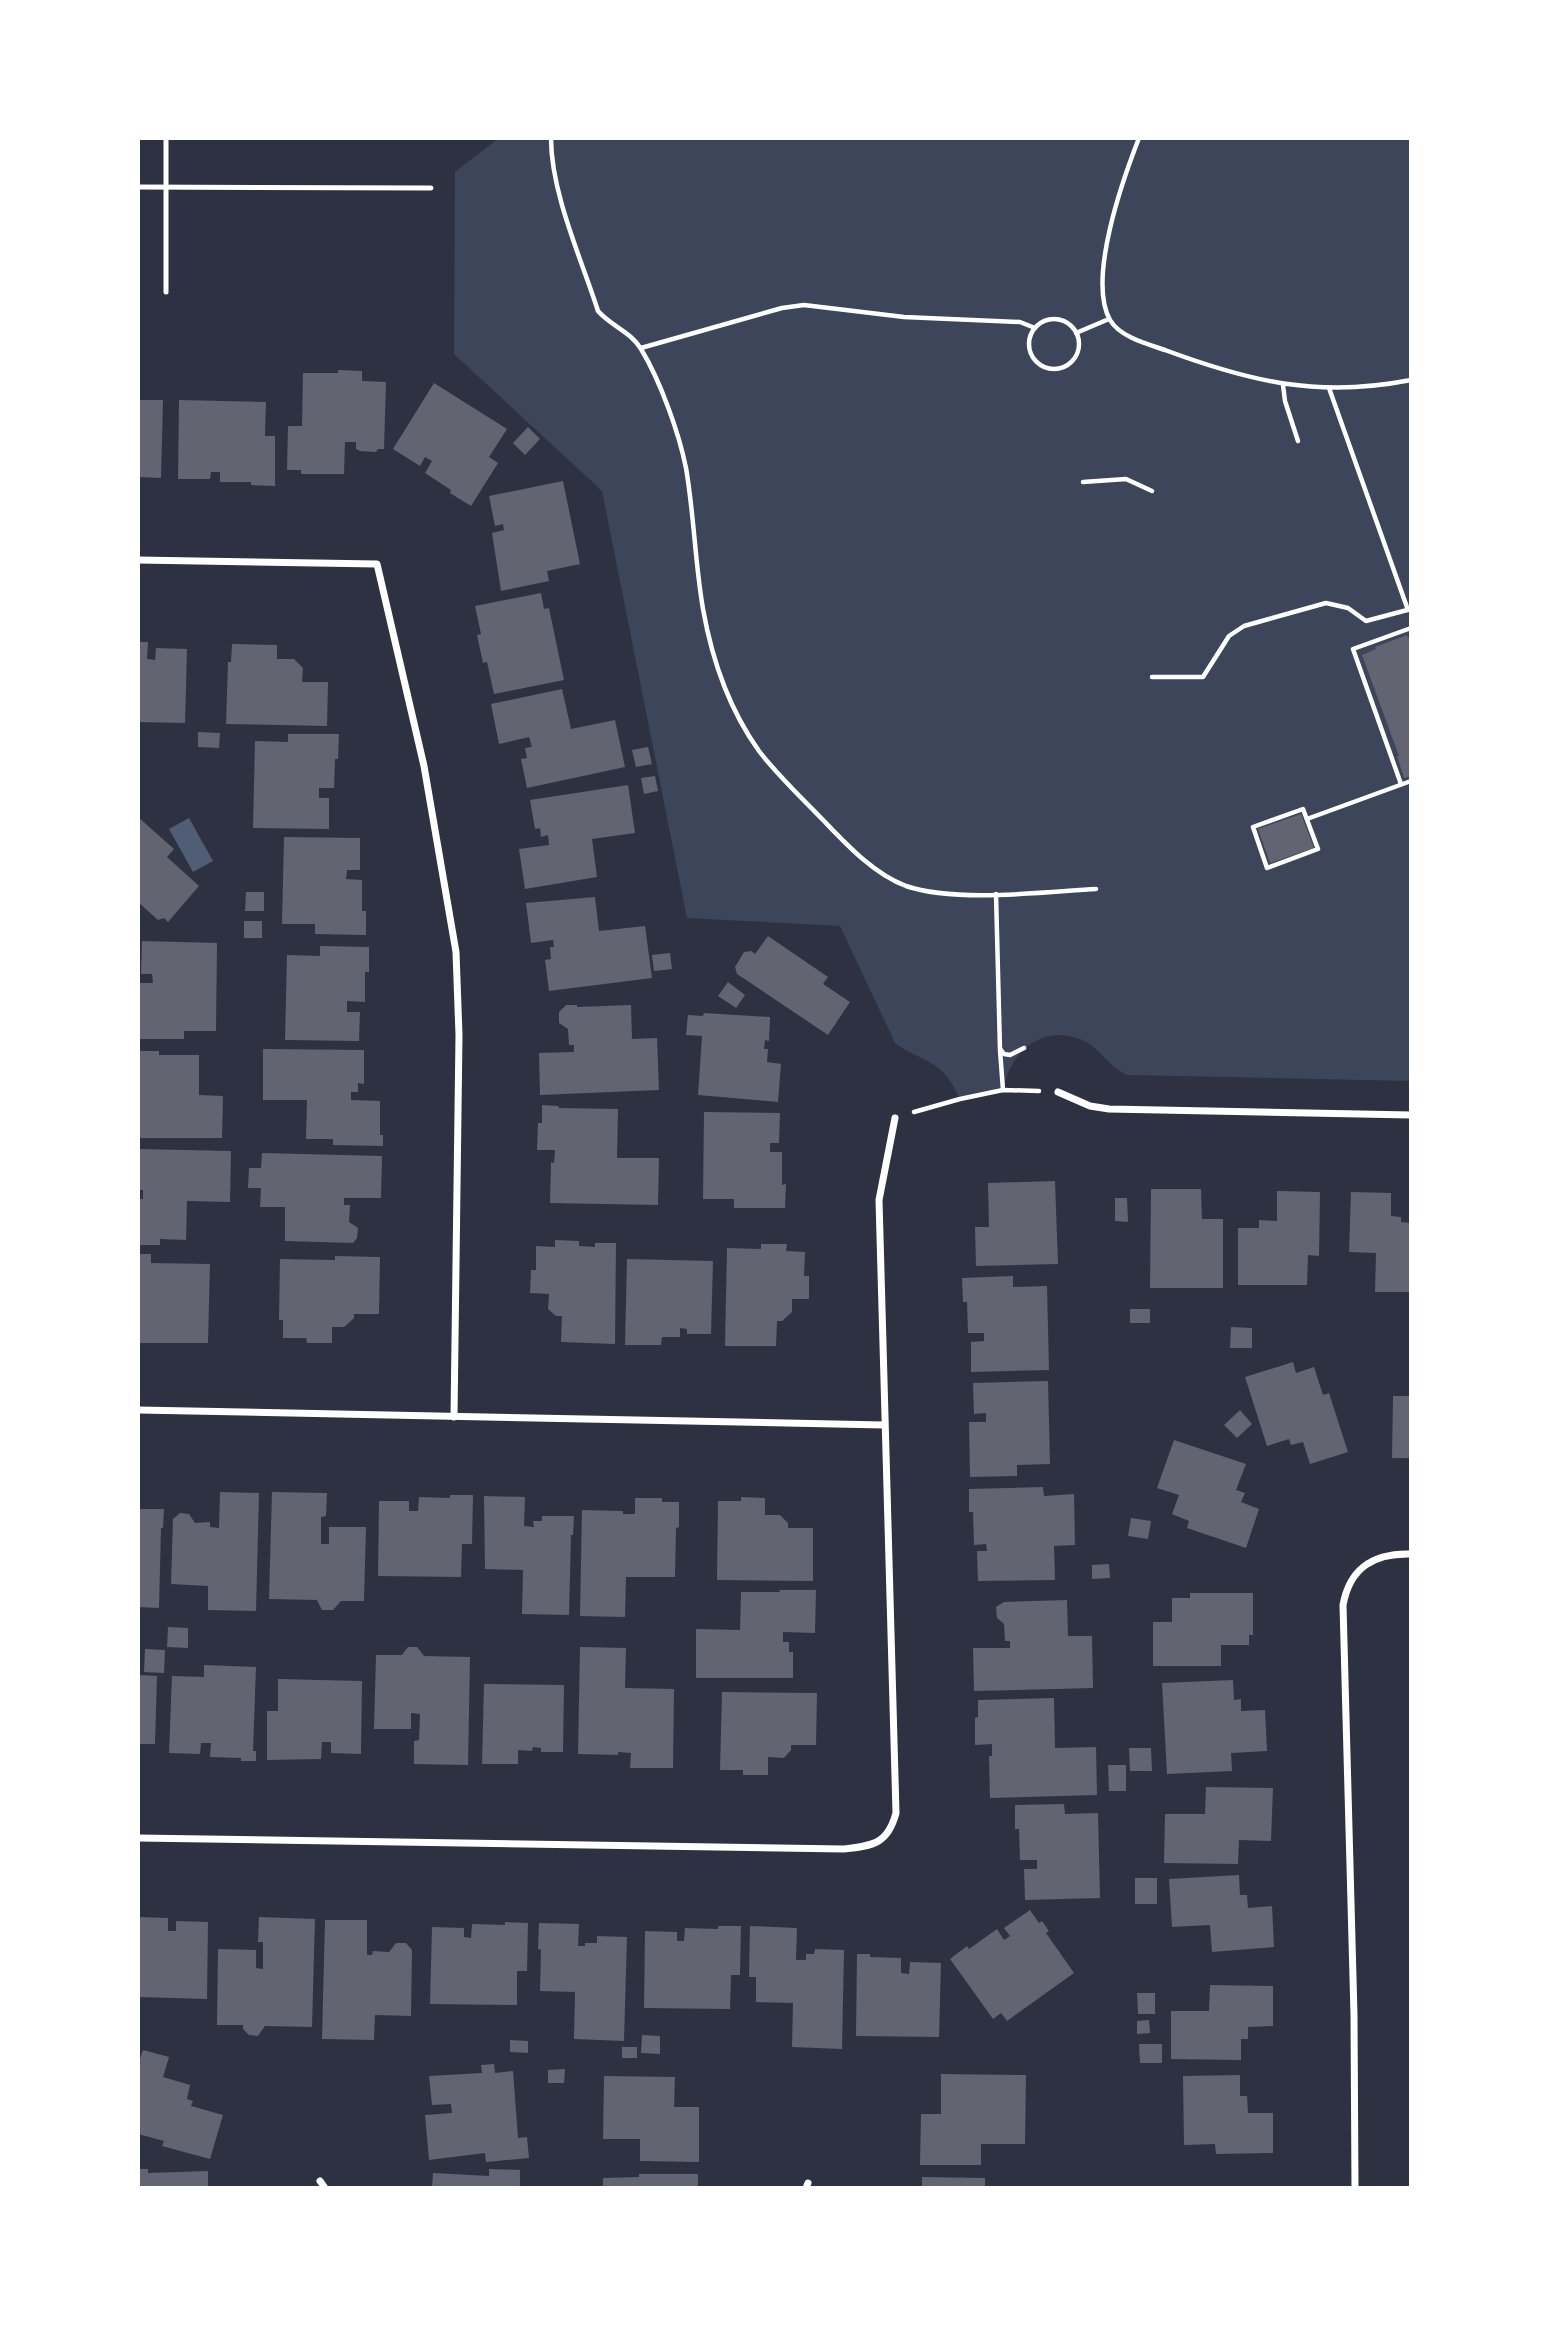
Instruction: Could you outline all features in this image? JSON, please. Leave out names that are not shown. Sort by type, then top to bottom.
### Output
[{"type":"street","points":[[138,560],[377,564],[424,766],[456,952],[459,1035],[454,1417]]},
{"type":"street","points":[[1058,1092],[1090,1106],[1109,1110],[1411,1115]]},
{"type":"street","points":[[138,1838],[844,1849],[864,1847],[883,1840],[892,1828],[897,1813],[879,1200],[895,1118]]},
{"type":"street","points":[[138,1410],[884,1425]]},
{"type":"street","points":[[1355,2188],[1354,2015],[1343,1605],[1351,1580],[1359,1569],[1383,1556],[1411,1554]]},
{"type":"lane","points":[[166,138],[166,292]]},
{"type":"lane","points":[[138,187],[431,188]]},
{"type":"path","points":[[551,138],[551,158],[556,183],[598,311],[607,321],[632,337],[641,348],[667,406],[684,459],[701,598],[716,662],[730,700],[749,736],[780,776],[840,838],[889,877],[905,885],[927,891],[996,894],[1096,889]]},
{"type":"path","points":[[1139,138],[1122,182],[1109,232],[1103,286],[1109,319],[1116,328],[1144,343],[1228,372],[1283,385],[1329,388],[1411,380]]},
{"type":"path","points":[[641,348],[782,308],[804,305],[892,316],[1020,322],[1035,328]]},
{"type":"path","points":[[1076,333],[1109,319]]},
{"type":"path","points":[[1057,320],[1071,327],[1076,333],[1078,349],[1070,362],[1056,369],[1039,365],[1030,352],[1029,344],[1035,328],[1041,323],[1057,320]]},
{"type":"path","points":[[1283,385],[1285,401],[1298,441]]},
{"type":"path","points":[[1152,677],[1203,677],[1229,636],[1244,626],[1326,603],[1348,608],[1366,621],[1409,609],[1329,388]]},
{"type":"path","points":[[1083,482],[1126,479],[1152,491]]},
{"type":"path","points":[[1401,784],[1353,649],[1411,628]]},
{"type":"path","points":[[1307,819],[1411,781]]},
{"type":"path","points":[[1303,809],[1307,819],[1318,849],[1267,868],[1253,828],[1303,809]]},
{"type":"path","points":[[996,894],[1003,1090]]},
{"type":"path","points":[[1000,1046],[1002,1053],[1007,1055],[1024,1048]]},
{"type":"path","points":[[895,1118],[1003,1090],[1058,1092]]},
{"type":"shaded area","points":[[499,138],[1411,138],[1411,1081],[1127,1075],[1084,1041],[1055,1035],[1031,1044],[1021,1052],[1013,1063],[1003,1090],[960,1099],[940,1070],[895,1043],[840,926],[687,918],[602,491],[454,354],[455,172]]},
{"type":"shaded area","points":[[189,818],[213,861],[193,872],[169,829]]},
{"type":"building","points":[[338,370],[362,371],[362,381],[386,382],[384,449],[378,449],[376,452],[360,451],[356,449],[356,442],[345,442],[344,474],[301,474],[301,470],[287,470],[288,426],[302,426],[303,373],[338,373]]},
{"type":"building","points":[[434,383],[507,429],[489,457],[498,463],[471,506],[425,473],[432,461],[425,457],[420,466],[393,449]]},
{"type":"building","points":[[138,400],[163,400],[161,478],[138,477]]},
{"type":"building","points":[[179,400],[266,402],[265,436],[275,436],[275,486],[251,485],[251,482],[220,482],[220,472],[211,472],[210,479],[178,479]]},
{"type":"building","points":[[528,427],[540,439],[525,455],[513,443]]},
{"type":"building","points":[[563,481],[580,564],[547,571],[549,581],[501,591],[492,533],[504,530],[503,524],[495,526],[489,496]]},
{"type":"building","points":[[541,593],[544,609],[549,608],[564,680],[494,694],[487,662],[483,663],[475,606]]},
{"type":"building","points":[[1407,635],[1408,638],[1411,637],[1411,776],[1404,778],[1399,756],[1362,655]]},
{"type":"building","points":[[138,642],[148,642],[147,659],[155,660],[156,648],[187,649],[185,723],[138,722]]},
{"type":"building","points":[[232,644],[277,645],[277,659],[294,659],[303,668],[302,682],[328,682],[327,726],[226,724],[228,662],[231,662]]},
{"type":"building","points":[[562,689],[571,729],[615,720],[625,767],[527,788],[521,759],[527,758],[525,748],[532,747],[529,737],[499,744],[491,704]]},
{"type":"building","points":[[198,732],[220,733],[219,748],[198,747]]},
{"type":"building","points":[[288,734],[339,734],[334,788],[319,788],[319,798],[329,798],[329,829],[253,828],[255,741],[288,742]]},
{"type":"building","points":[[648,747],[652,764],[636,767],[632,750]]},
{"type":"building","points":[[655,776],[658,791],[644,794],[641,778]]},
{"type":"building","points":[[628,785],[635,833],[592,839],[597,877],[525,889],[519,849],[549,845],[548,835],[541,837],[540,828],[535,829],[530,800]]},
{"type":"building","points":[[1301,814],[1314,848],[1270,863],[1258,829]]},
{"type":"building","points":[[138,817],[174,849],[167,857],[199,886],[168,922],[164,918],[158,920],[138,902]]},
{"type":"building","points":[[284,837],[360,838],[360,870],[347,870],[346,879],[362,880],[362,911],[366,911],[366,935],[315,934],[315,924],[282,924]]},
{"type":"building","points":[[246,892],[264,892],[264,911],[245,911]]},
{"type":"building","points":[[595,897],[599,931],[645,926],[652,978],[549,991],[545,960],[551,959],[550,947],[554,947],[553,940],[531,943],[526,903]]},
{"type":"building","points":[[244,921],[262,921],[262,938],[244,938]]},
{"type":"building","points":[[768,936],[828,977],[823,984],[850,1002],[828,1035],[737,974],[735,967],[744,952],[751,951],[755,954]]},
{"type":"building","points":[[142,941],[217,943],[216,1031],[184,1031],[184,1039],[138,1039],[138,983],[153,983],[152,974],[141,974]]},
{"type":"building","points":[[320,946],[369,947],[369,972],[365,972],[365,1002],[347,1001],[347,1012],[360,1012],[359,1041],[285,1040],[287,955],[320,956]]},
{"type":"building","points":[[670,953],[672,969],[654,971],[652,955]]},
{"type":"building","points":[[728,982],[745,995],[736,1008],[718,996]]},
{"type":"building","points":[[566,1005],[631,1005],[632,1039],[657,1038],[659,1090],[540,1095],[539,1053],[574,1052],[574,1045],[569,1045],[568,1029],[559,1023],[559,1012]]},
{"type":"building","points":[[704,1013],[770,1017],[769,1041],[765,1040],[764,1049],[768,1049],[767,1062],[781,1064],[778,1102],[698,1095],[702,1036],[686,1035],[688,1015],[703,1016]]},
{"type":"building","points":[[263,1049],[364,1050],[364,1084],[358,1083],[358,1092],[351,1092],[351,1100],[380,1101],[380,1135],[383,1135],[383,1146],[333,1145],[333,1139],[306,1139],[307,1100],[263,1100]]},
{"type":"building","points":[[138,1051],[159,1051],[159,1055],[199,1055],[199,1095],[223,1096],[222,1138],[138,1138]]},
{"type":"building","points":[[542,1105],[559,1108],[618,1109],[617,1158],[659,1158],[658,1205],[550,1203],[551,1162],[554,1163],[555,1150],[537,1150]]},
{"type":"building","points":[[704,1112],[780,1113],[779,1143],[770,1143],[770,1152],[782,1152],[782,1185],[786,1184],[785,1208],[734,1208],[734,1199],[703,1199]]},
{"type":"building","points":[[138,1149],[231,1151],[230,1202],[187,1201],[186,1240],[160,1239],[160,1245],[138,1245],[138,1199],[143,1199],[143,1190],[138,1190]]},
{"type":"building","points":[[262,1153],[382,1156],[381,1198],[344,1198],[344,1205],[350,1205],[349,1222],[358,1228],[357,1238],[353,1243],[285,1241],[285,1207],[260,1207],[261,1188],[248,1188],[249,1168],[261,1168]]},
{"type":"building","points":[[1055,1181],[1058,1264],[976,1266],[975,1227],[989,1227],[988,1183]]},
{"type":"building","points":[[1151,1189],[1201,1189],[1202,1219],[1223,1219],[1223,1288],[1150,1288]]},
{"type":"building","points":[[1277,1191],[1320,1192],[1319,1256],[1308,1255],[1307,1285],[1238,1285],[1238,1228],[1259,1228],[1259,1220],[1277,1221]]},
{"type":"building","points":[[1351,1192],[1391,1193],[1391,1216],[1401,1217],[1401,1222],[1411,1223],[1411,1292],[1375,1292],[1376,1253],[1349,1252]]},
{"type":"building","points":[[1115,1198],[1127,1198],[1128,1222],[1115,1221]]},
{"type":"building","points":[[555,1240],[579,1241],[579,1246],[595,1247],[595,1243],[616,1243],[615,1344],[561,1342],[562,1316],[556,1316],[548,1309],[549,1294],[530,1293],[531,1270],[536,1270],[536,1246],[555,1247]]},
{"type":"building","points":[[761,1244],[787,1244],[786,1251],[805,1252],[804,1276],[809,1276],[809,1299],[792,1299],[792,1312],[782,1321],[777,1321],[776,1346],[725,1346],[727,1248],[761,1249]]},
{"type":"building","points":[[138,1254],[151,1254],[151,1263],[210,1264],[208,1343],[138,1343]]},
{"type":"building","points":[[335,1256],[380,1257],[379,1314],[354,1314],[354,1318],[344,1327],[332,1327],[332,1343],[307,1343],[306,1338],[283,1338],[283,1320],[279,1320],[280,1259],[335,1260]]},
{"type":"building","points":[[627,1259],[713,1261],[711,1334],[687,1334],[687,1329],[680,1328],[680,1337],[662,1337],[661,1345],[625,1345]]},
{"type":"building","points":[[1013,1276],[1013,1287],[1047,1286],[1049,1370],[971,1372],[971,1342],[984,1341],[984,1333],[968,1333],[967,1302],[963,1302],[962,1278]]},
{"type":"building","points":[[1130,1309],[1150,1309],[1150,1323],[1130,1323]]},
{"type":"building","points":[[1231,1327],[1252,1328],[1252,1348],[1230,1348]]},
{"type":"building","points":[[1293,1362],[1296,1373],[1314,1367],[1323,1395],[1329,1393],[1348,1452],[1310,1464],[1303,1442],[1291,1445],[1289,1439],[1267,1446],[1245,1377]]},
{"type":"building","points":[[1048,1381],[1050,1464],[1017,1465],[1017,1476],[970,1477],[969,1422],[986,1422],[986,1413],[974,1414],[973,1383]]},
{"type":"building","points":[[1393,1396],[1411,1396],[1411,1458],[1392,1458]]},
{"type":"building","points":[[1240,1410],[1252,1424],[1237,1438],[1224,1425]]},
{"type":"building","points":[[1174,1440],[1246,1464],[1236,1490],[1245,1493],[1241,1502],[1259,1509],[1246,1548],[1187,1528],[1189,1521],[1172,1514],[1179,1495],[1157,1488]]},
{"type":"building","points":[[1043,1487],[1044,1496],[1074,1494],[1075,1545],[1054,1546],[1055,1580],[978,1581],[977,1551],[987,1551],[986,1544],[974,1545],[969,1489]]},
{"type":"building","points":[[220,1492],[259,1493],[256,1611],[208,1610],[208,1586],[171,1584],[173,1519],[180,1513],[189,1514],[195,1523],[210,1522],[210,1527],[219,1528]]},
{"type":"building","points":[[272,1492],[327,1493],[326,1516],[321,1517],[321,1544],[329,1544],[329,1527],[366,1527],[364,1601],[341,1601],[333,1610],[322,1610],[317,1600],[269,1599]]},
{"type":"building","points":[[450,1495],[473,1495],[472,1544],[462,1544],[461,1577],[378,1576],[379,1501],[409,1501],[409,1511],[418,1511],[419,1497],[450,1498]]},
{"type":"building","points":[[484,1496],[525,1497],[524,1526],[534,1527],[533,1521],[542,1521],[542,1516],[574,1516],[569,1615],[522,1614],[523,1570],[485,1569]]},
{"type":"building","points":[[741,1497],[765,1498],[765,1515],[780,1515],[788,1523],[788,1528],[813,1528],[813,1581],[717,1580],[718,1501],[741,1501]]},
{"type":"building","points":[[635,1498],[662,1498],[662,1502],[679,1502],[675,1577],[626,1577],[625,1617],[580,1616],[582,1510],[635,1514]]},
{"type":"building","points":[[138,1509],[164,1509],[159,1608],[138,1607]]},
{"type":"building","points":[[1131,1518],[1151,1521],[1148,1539],[1128,1536]]},
{"type":"building","points":[[1109,1564],[1110,1578],[1092,1579],[1092,1565]]},
{"type":"building","points":[[779,1590],[816,1590],[815,1633],[783,1632],[783,1642],[789,1642],[789,1652],[793,1652],[793,1678],[696,1678],[696,1629],[740,1630],[741,1592],[780,1592]]},
{"type":"building","points":[[1190,1593],[1253,1593],[1253,1635],[1249,1635],[1249,1645],[1221,1645],[1221,1666],[1153,1666],[1153,1622],[1172,1622],[1172,1598],[1190,1598]]},
{"type":"building","points":[[1067,1600],[1068,1636],[1092,1636],[1093,1688],[974,1691],[973,1648],[1010,1648],[1010,1641],[1005,1641],[1004,1624],[997,1618],[996,1607],[1004,1602]]},
{"type":"building","points":[[168,1627],[188,1628],[188,1648],[167,1647]]},
{"type":"building","points":[[408,1647],[417,1647],[424,1656],[470,1657],[468,1765],[414,1764],[414,1741],[419,1740],[420,1714],[411,1713],[411,1729],[374,1729],[376,1655],[402,1655]]},
{"type":"building","points":[[580,1647],[626,1648],[625,1688],[674,1689],[673,1768],[630,1768],[631,1753],[578,1754]]},
{"type":"building","points":[[145,1649],[165,1650],[164,1673],[144,1672]]},
{"type":"building","points":[[204,1665],[256,1667],[253,1751],[256,1751],[256,1761],[210,1757],[211,1743],[201,1743],[200,1754],[169,1753],[172,1676],[204,1677]]},
{"type":"building","points":[[138,1675],[157,1676],[155,1744],[138,1744]]},
{"type":"building","points":[[278,1679],[362,1681],[361,1754],[331,1753],[331,1742],[322,1742],[321,1759],[267,1760],[267,1711],[278,1711]]},
{"type":"building","points":[[1233,1680],[1234,1700],[1241,1699],[1241,1711],[1265,1710],[1267,1751],[1231,1753],[1232,1771],[1167,1774],[1162,1683]]},
{"type":"building","points":[[484,1684],[564,1685],[563,1752],[541,1752],[541,1748],[533,1747],[532,1751],[518,1750],[518,1764],[482,1764]]},
{"type":"building","points":[[722,1692],[817,1693],[816,1745],[791,1745],[791,1750],[784,1758],[768,1757],[768,1775],[743,1775],[743,1770],[720,1770]]},
{"type":"building","points":[[1054,1698],[1055,1748],[1096,1747],[1097,1795],[990,1798],[989,1756],[992,1756],[992,1744],[975,1745],[978,1700]]},
{"type":"building","points":[[1129,1748],[1151,1748],[1152,1771],[1130,1771]]},
{"type":"building","points":[[1108,1765],[1126,1765],[1126,1791],[1109,1791]]},
{"type":"building","points":[[1206,1787],[1273,1788],[1271,1841],[1239,1840],[1238,1864],[1164,1863],[1165,1814],[1205,1814]]},
{"type":"building","points":[[1064,1804],[1065,1814],[1098,1813],[1100,1898],[1025,1900],[1024,1869],[1037,1869],[1037,1860],[1020,1860],[1019,1829],[1015,1829],[1015,1805]]},
{"type":"building","points":[[1239,1875],[1240,1895],[1247,1895],[1248,1908],[1272,1906],[1274,1947],[1212,1952],[1210,1925],[1172,1927],[1169,1879]]},
{"type":"building","points":[[1135,1878],[1157,1878],[1157,1904],[1135,1904]]},
{"type":"building","points":[[1030,1910],[1049,1931],[1046,1933],[1074,1973],[1007,2021],[1001,2013],[993,2019],[950,1959],[997,1929],[1004,1940],[1010,1936],[1004,1928]]},
{"type":"building","points":[[138,1917],[168,1918],[168,1931],[176,1931],[176,1921],[208,1922],[207,1999],[138,1997]]},
{"type":"building","points":[[259,1917],[315,1919],[312,2027],[265,2026],[258,2036],[249,2035],[243,2025],[217,2025],[218,1949],[256,1950],[256,1968],[263,1969],[263,1942],[258,1942]]},
{"type":"building","points":[[325,1920],[367,1920],[367,1955],[372,1955],[373,1951],[389,1952],[396,1943],[406,1943],[412,1950],[411,2016],[375,2015],[374,2040],[322,2039]]},
{"type":"building","points":[[505,1922],[528,1923],[527,1971],[517,1971],[517,2005],[430,2004],[432,1927],[464,1928],[464,1937],[471,1938],[472,1924],[505,1925]]},
{"type":"building","points":[[539,1923],[579,1924],[578,1946],[597,1943],[597,1936],[627,1937],[624,2041],[574,2039],[575,1992],[540,1991]]},
{"type":"building","points":[[718,1926],[741,1926],[740,1975],[731,1975],[730,2009],[644,2008],[645,1931],[677,1932],[677,1941],[684,1941],[685,1928],[718,1929]]},
{"type":"building","points":[[750,1926],[797,1928],[796,1960],[806,1960],[806,1954],[814,1954],[815,1949],[844,1950],[842,2049],[792,2047],[793,2003],[756,2002],[756,1977],[749,1977]]},
{"type":"building","points":[[857,1954],[901,1958],[901,1973],[909,1974],[910,1962],[941,1963],[939,2037],[856,2036]]},
{"type":"building","points":[[1210,1985],[1273,1986],[1273,2026],[1248,2027],[1248,2039],[1241,2039],[1241,2060],[1171,2059],[1171,2011],[1209,2011]]},
{"type":"building","points":[[1137,1993],[1155,1993],[1155,2014],[1138,2014]]},
{"type":"building","points":[[1149,2020],[1150,2033],[1137,2034],[1137,2021]]},
{"type":"building","points":[[642,2035],[660,2036],[660,2054],[641,2053]]},
{"type":"building","points":[[510,2040],[528,2041],[528,2053],[510,2052]]},
{"type":"building","points":[[1139,2044],[1162,2044],[1162,2063],[1140,2063]]},
{"type":"building","points":[[622,2047],[637,2047],[637,2058],[622,2058]]},
{"type":"building","points":[[143,2050],[169,2057],[163,2077],[190,2085],[187,2099],[193,2101],[191,2106],[223,2115],[210,2159],[162,2146],[164,2141],[138,2134],[138,2064]]},
{"type":"building","points":[[494,2064],[495,2073],[513,2071],[518,2138],[527,2137],[529,2158],[486,2162],[485,2153],[429,2160],[425,2115],[452,2113],[451,2104],[432,2105],[429,2076],[482,2073],[481,2065]]},
{"type":"building","points":[[565,2069],[564,2083],[548,2083],[548,2070]]},
{"type":"building","points":[[941,2074],[1026,2075],[1025,2144],[981,2144],[981,2165],[920,2165],[921,2114],[941,2114]]},
{"type":"building","points":[[1240,2075],[1240,2096],[1247,2096],[1248,2113],[1273,2113],[1273,2153],[1216,2154],[1215,2144],[1184,2145],[1183,2076]]},
{"type":"building","points":[[604,2076],[675,2077],[674,2107],[699,2107],[699,2162],[640,2161],[640,2139],[603,2139]]},
{"type":"building","points":[[138,2169],[148,2169],[148,2173],[208,2171],[208,2188],[138,2188]]},
{"type":"building","points":[[489,2169],[520,2170],[520,2188],[432,2188],[433,2173],[489,2176]]},
{"type":"building","points":[[639,2174],[698,2174],[698,2188],[603,2188],[603,2178],[639,2177]]},
{"type":"building","points":[[922,2177],[985,2178],[985,2188],[922,2188]]}]
